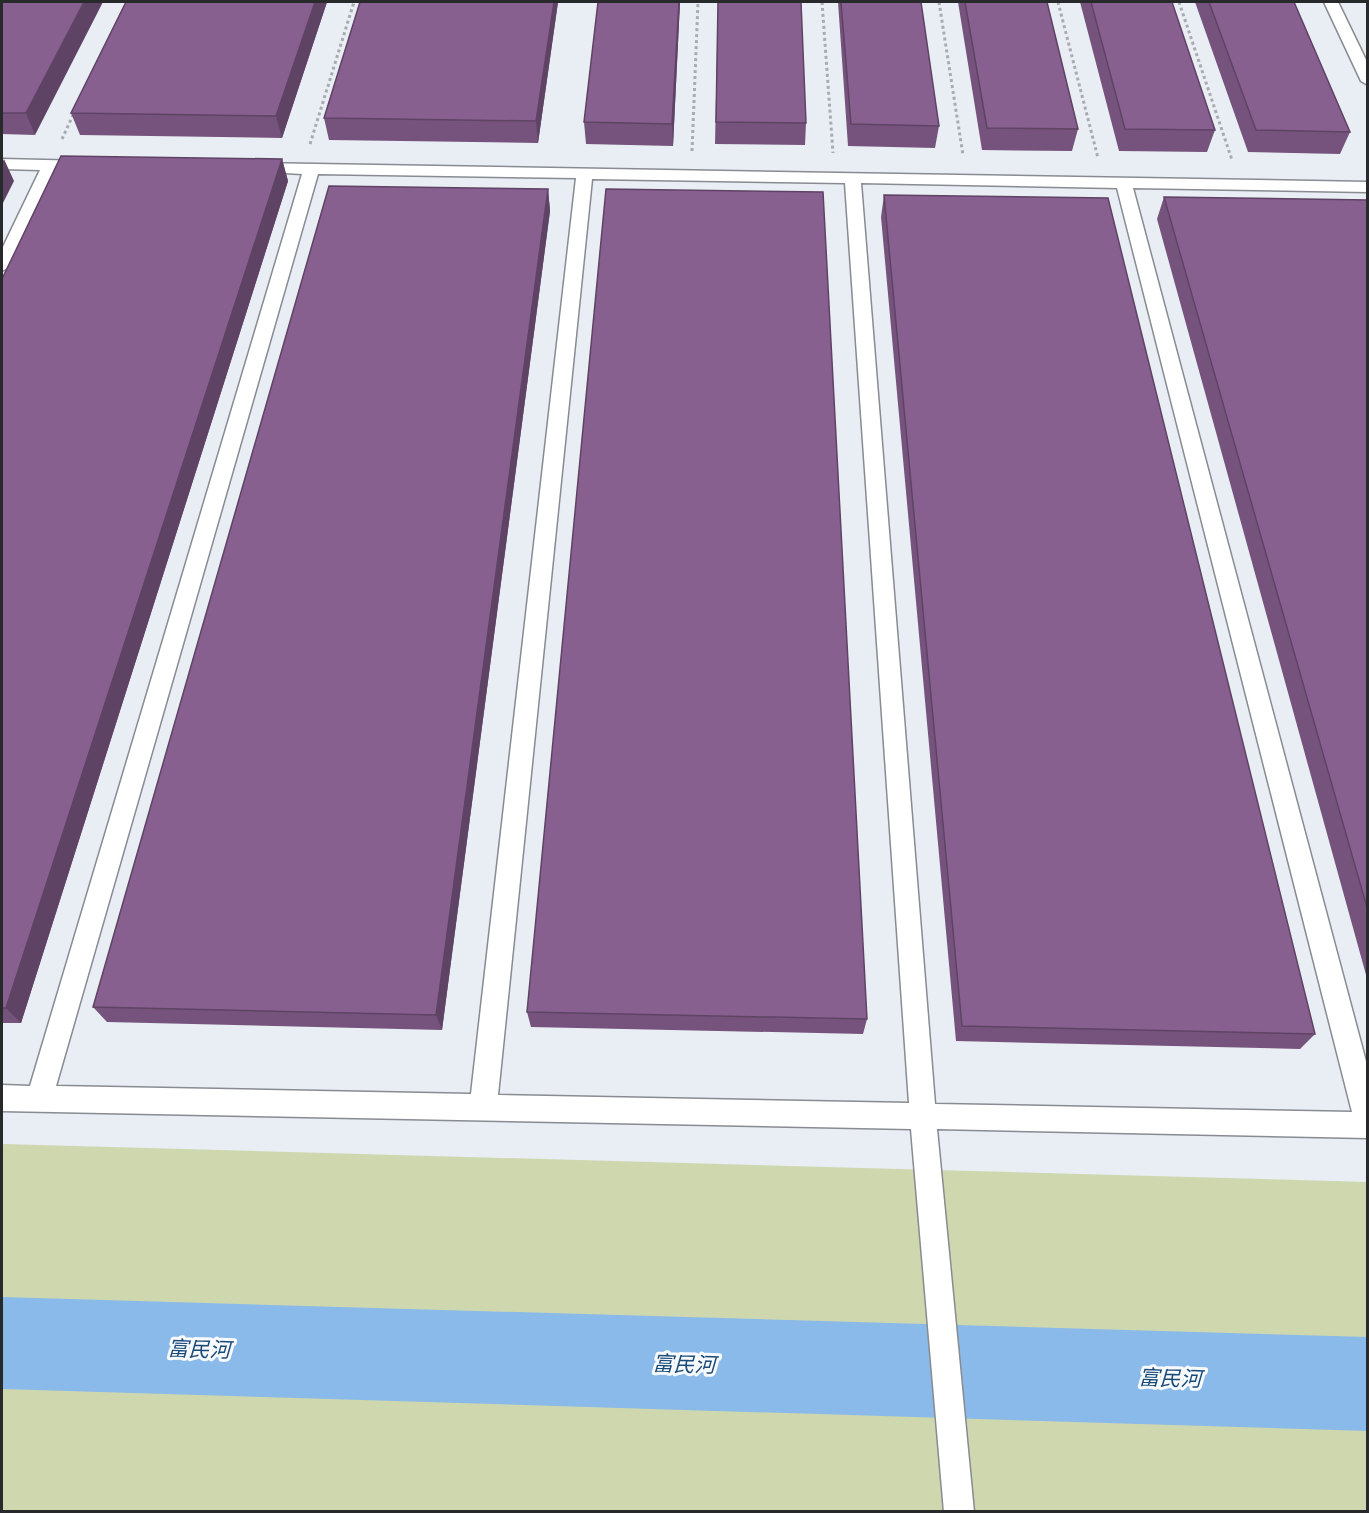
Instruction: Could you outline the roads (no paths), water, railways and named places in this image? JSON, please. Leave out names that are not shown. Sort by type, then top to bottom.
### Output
[{"type":"lane","points":[[1331,2],[1368,81]]},
{"type":"lane","points":[[2,164],[98,166]]},
{"type":"lane","points":[[2,266],[50,165]]},
{"type":"lane","points":[[242,168],[1368,187]]},
{"type":"lane","points":[[39,1099],[306,169]]},
{"type":"lane","points":[[483,1108],[584,174]]},
{"type":"lane","points":[[844,178],[932,1237],[959,1512]]},
{"type":"lane","points":[[2,1098],[1368,1123],[1114,183]]},
{"type":"waterway","name":"富民河","points":[[2,1343],[1368,1384]]}]
